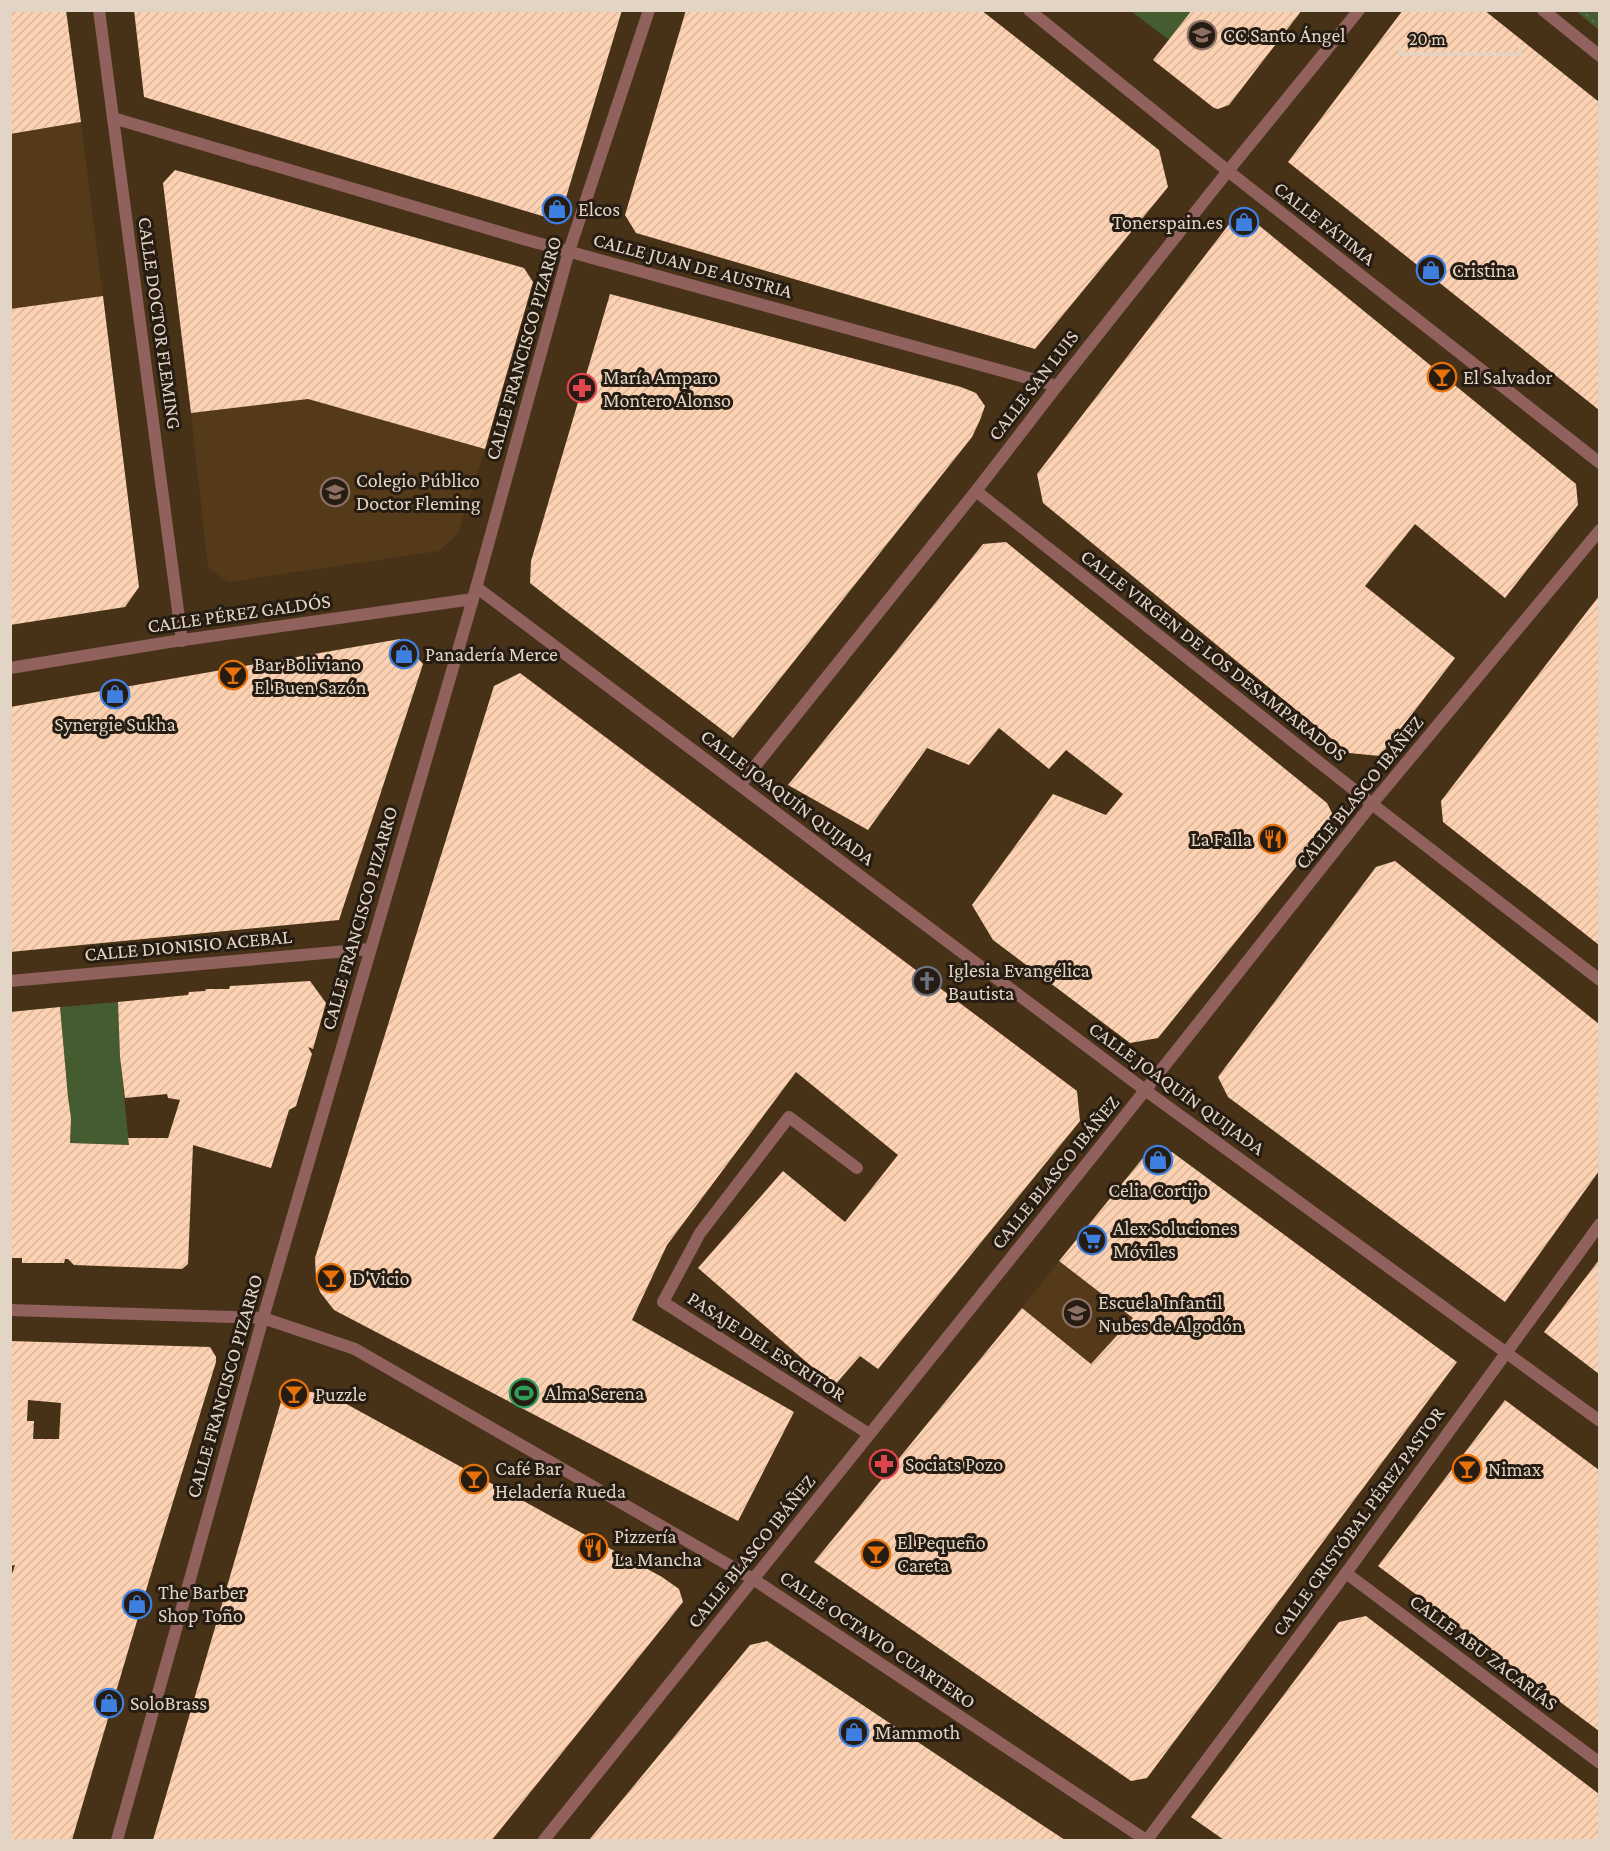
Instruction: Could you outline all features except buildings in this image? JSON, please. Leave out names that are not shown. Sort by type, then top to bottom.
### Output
[{"type":"street","name":"CALLE DOCTOR FLEMING","points":[[99,10],[182,641]]},
{"type":"street","name":"CALLE FRANCISCO PIZARRO","points":[[117,1840],[263,1318],[474,593],[569,251],[649,10]]},
{"type":"street","name":"CALLE FÁTIMA","points":[[1029,10],[1228,171],[1599,463]]},
{"type":"street","name":"CALLE SAN LUIS","points":[[740,785],[976,491],[1056,386],[1359,10]]},
{"type":"street","points":[[1543,10],[1599,56]]},
{"type":"street","name":"CALLE JUAN DE AUSTRIA","points":[[113,118],[569,251],[1056,386]]},
{"type":"street","name":"CALLE VIRGEN DE LOS DESAMPARADOS","points":[[976,491],[1599,980]]},
{"type":"street","name":"CALLE BLASCO IBÁÑEZ","points":[[544,1840],[1372,804],[1599,530]]},
{"type":"street","name":"CALLE PÉREZ GALDÓS","points":[[10,668],[474,593]]},
{"type":"street","name":"CALLE JOAQUÍN QUIJADA","points":[[474,593],[740,785],[1145,1090],[1599,1421]]},
{"type":"street","name":"CALLE DIONISIO ACEBAL","points":[[10,981],[370,949]]},
{"type":"street","name":"PASAJE DEL ESCRITOR","points":[[857,1168],[789,1117],[700,1233],[663,1302],[869,1434]]},
{"type":"street","name":"CALLE CRISTÓBAL PÉREZ PASTOR","points":[[1146,1840],[1346,1573],[1599,1224]]},
{"type":"street","name":"CALLE OCTAVIO CUARTERO","points":[[10,1310],[263,1318],[355,1349],[753,1579],[1146,1840]]},
{"type":"street","name":"CALLE ABU ZACARÍAS","points":[[1346,1573],[1599,1763]]},
{"type":"shaded area","points":[[81,122],[103,296],[11,309],[11,134]]},
{"type":"shaded area","name":"Colegio Público Doctor Fleming","points":[[308,399],[485,449],[458,534],[439,551],[228,582],[208,568],[191,413]]},
{"type":"shaded area","name":"Escuela Infantil Nubes de Algodón","points":[[1059,1261],[1133,1318],[1091,1364],[1022,1308]]},
{"type":"green space","points":[[1131,11],[1192,11],[1169,40]]},
{"type":"green space","points":[[1576,11],[1599,11],[1599,30]]},
{"type":"green space","points":[[118,1002],[120,1057],[129,1145],[70,1143],[71,1118],[60,1007]]},
{"type":"place","name":"CC Santo Ángel","points":[[1202,35]]},
{"type":"place","name":"Elcos","points":[[557,209]]},
{"type":"place","name":"Tonerspain.es","points":[[1244,222]]},
{"type":"place","name":"Cristina","points":[[1431,270]]},
{"type":"place","name":"El Salvador","points":[[1442,377]]},
{"type":"place","name":"María Amparo Montero Alonso","points":[[582,388]]},
{"type":"place","name":"Colegio Público Doctor Fleming","points":[[335,492]]},
{"type":"place","name":"Panadería Merce","points":[[404,654]]},
{"type":"place","name":"Bar Boliviano El Buen Sazón","points":[[233,675]]},
{"type":"place","name":"Synergie Sukha","points":[[115,694]]},
{"type":"place","name":"La Falla","points":[[1273,839]]},
{"type":"place","name":"Iglesia Evangélica Bautista","points":[[927,981]]},
{"type":"place","name":"Celia Cortijo","points":[[1158,1160]]},
{"type":"place","name":"Alex Soluciones Móviles","points":[[1092,1240]]},
{"type":"place","name":"D'Vicio","points":[[331,1278]]},
{"type":"place","name":"Escuela Infantil Nubes de Algodón","points":[[1077,1313]]},
{"type":"place","name":"Alma Serena","points":[[524,1393]]},
{"type":"place","name":"Puzzle","points":[[294,1394]]},
{"type":"place","name":"Sociats Pozo","points":[[884,1464]]},
{"type":"place","name":"Nimax","points":[[1467,1469]]},
{"type":"place","name":"Café Bar Heladería Rueda","points":[[474,1479]]},
{"type":"place","name":"Pizzería La Mancha","points":[[593,1548]]},
{"type":"place","name":"El Pequeño Careta","points":[[876,1554]]},
{"type":"place","name":"The Barber Shop Toño","points":[[137,1604]]},
{"type":"place","name":"SoloBrass","points":[[109,1703]]},
{"type":"place","name":"Mammoth","points":[[854,1732]]}]
